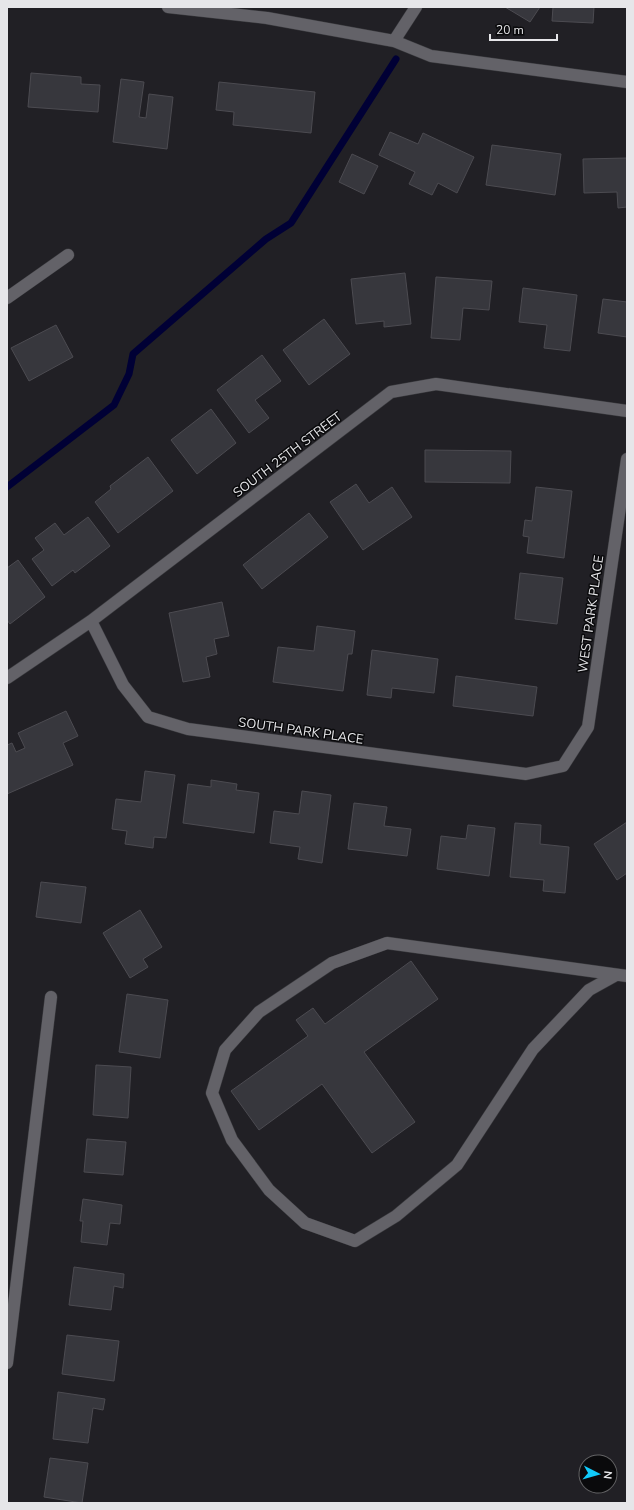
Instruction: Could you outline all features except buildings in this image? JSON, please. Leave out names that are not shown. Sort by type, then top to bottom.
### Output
[{"type":"street","points":[[168,7],[268,13],[394,41],[432,56],[627,82]]},
{"type":"street","points":[[394,41],[416,7]]},
{"type":"street","points":[[7,298],[68,255]]},
{"type":"street","name":"SOUTH 25TH STREET","points":[[7,678],[91,621],[391,392],[436,384],[627,411]]},
{"type":"street","name":"WEST PARK PLACE","points":[[563,766],[588,727],[627,459]]},
{"type":"street","name":"SOUTH PARK PLACE","points":[[91,621],[123,685],[148,717],[188,729],[526,774],[563,766]]},
{"type":"street","points":[[387,943],[622,975],[590,990],[533,1049],[457,1165],[396,1216],[355,1241],[305,1224],[269,1190],[232,1140],[212,1093],[225,1050],[259,1012],[332,963],[387,943]]},
{"type":"street","points":[[7,1363],[51,997]]},
{"type":"waterway","points":[[7,487],[114,405],[129,374],[133,354],[266,239],[291,223],[396,59]]}]
